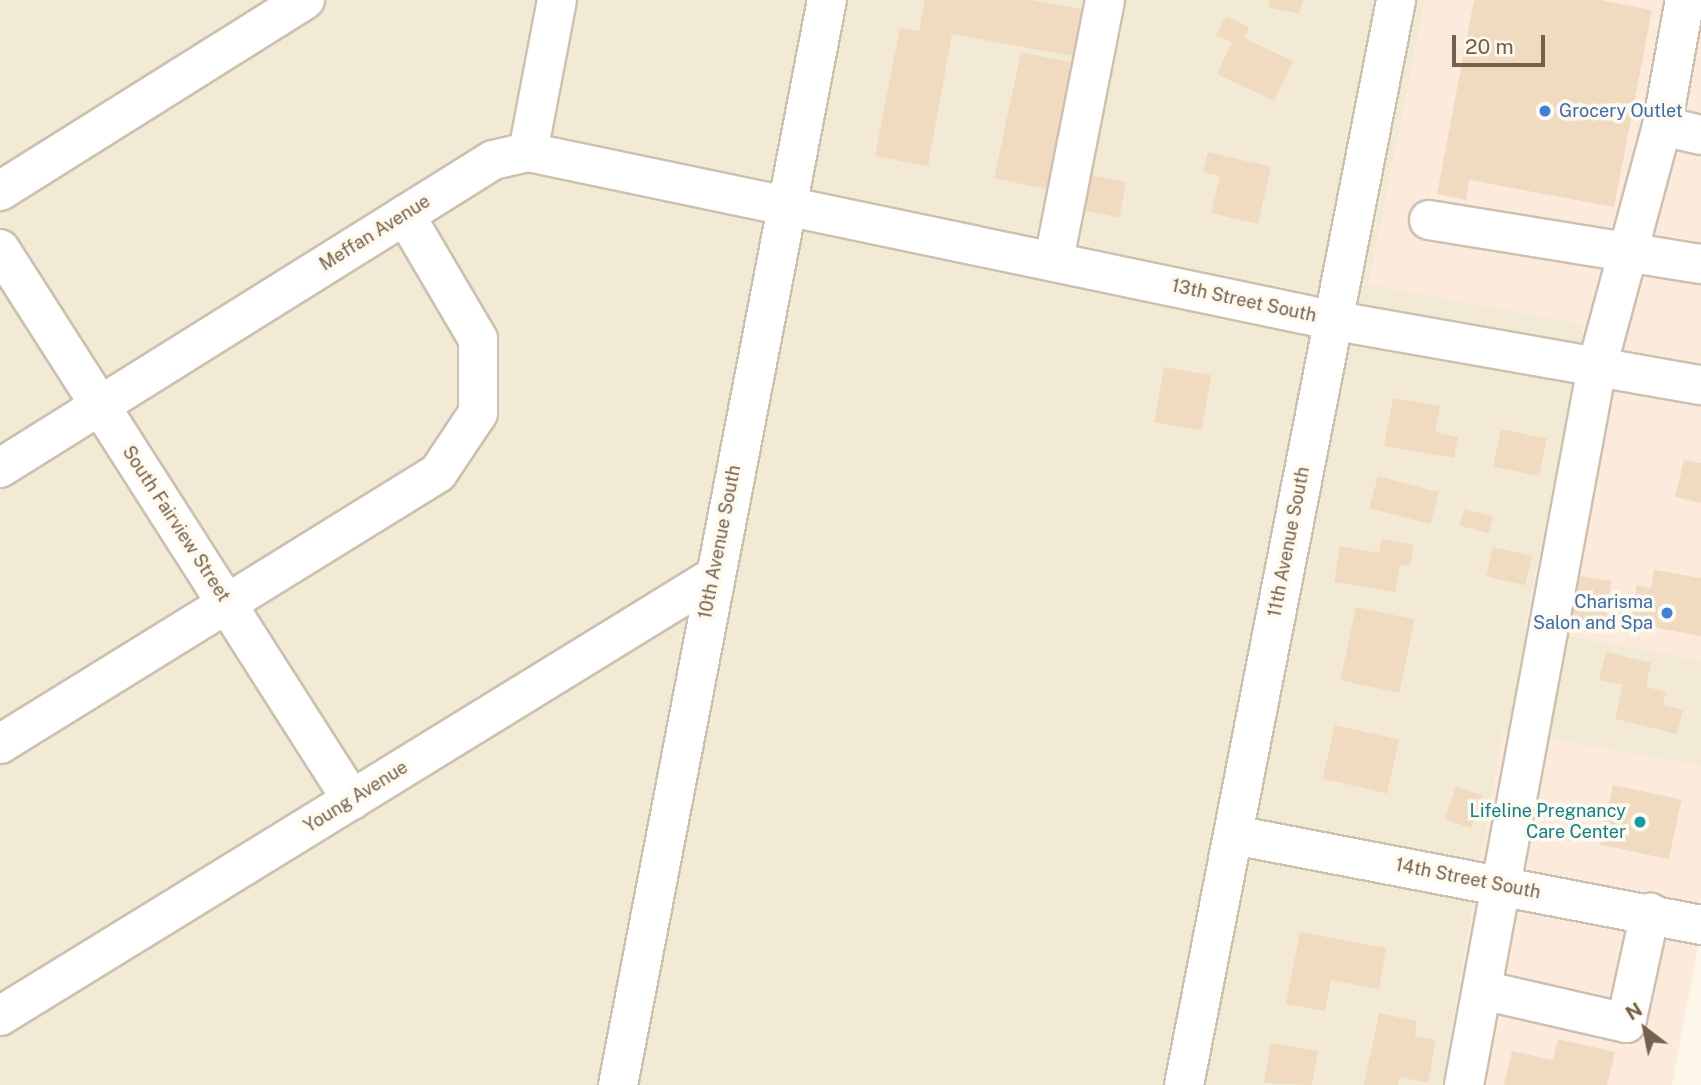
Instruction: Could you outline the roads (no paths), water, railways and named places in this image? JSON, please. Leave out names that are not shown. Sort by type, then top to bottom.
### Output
[{"type":"street","points":[[0,191],[305,0]]},
{"type":"street","points":[[528,152],[557,0]]},
{"type":"street","name":"10th Avenue South","points":[[618,1085],[712,578],[790,205],[827,0]]},
{"type":"street","points":[[1054,260],[1105,0]]},
{"type":"street","name":"11th Avenue South","points":[[1184,1085],[1331,320],[1396,0]]},
{"type":"street","points":[[1464,1085],[1597,367],[1631,251],[1662,126],[1685,0]]},
{"type":"street","points":[[1662,126],[1701,135]]},
{"type":"street","name":"Meffan Avenue","points":[[0,468],[492,160],[528,152],[790,205]]},
{"type":"street","name":"13th Street South","points":[[790,205],[1331,320],[1701,385]]},
{"type":"street","points":[[0,744],[438,473],[478,413],[478,339],[405,215]]},
{"type":"street","points":[[1429,220],[1701,264]]},
{"type":"street","name":"South Fairview Street","points":[[0,248],[352,800]]},
{"type":"street","name":"Young Avenue","points":[[0,1016],[712,578]]},
{"type":"street","name":"14th Street South","points":[[1234,835],[1650,913],[1701,925]]},
{"type":"street","points":[[1482,990],[1626,1023],[1650,913]]},
{"type":"place","name":"Grocery Outlet","points":[[1545,111]]},
{"type":"place","name":"Charisma Salon and Spa","points":[[1667,613]]},
{"type":"place","name":"Lifeline Pregnancy Care Center","points":[[1640,822]]}]
